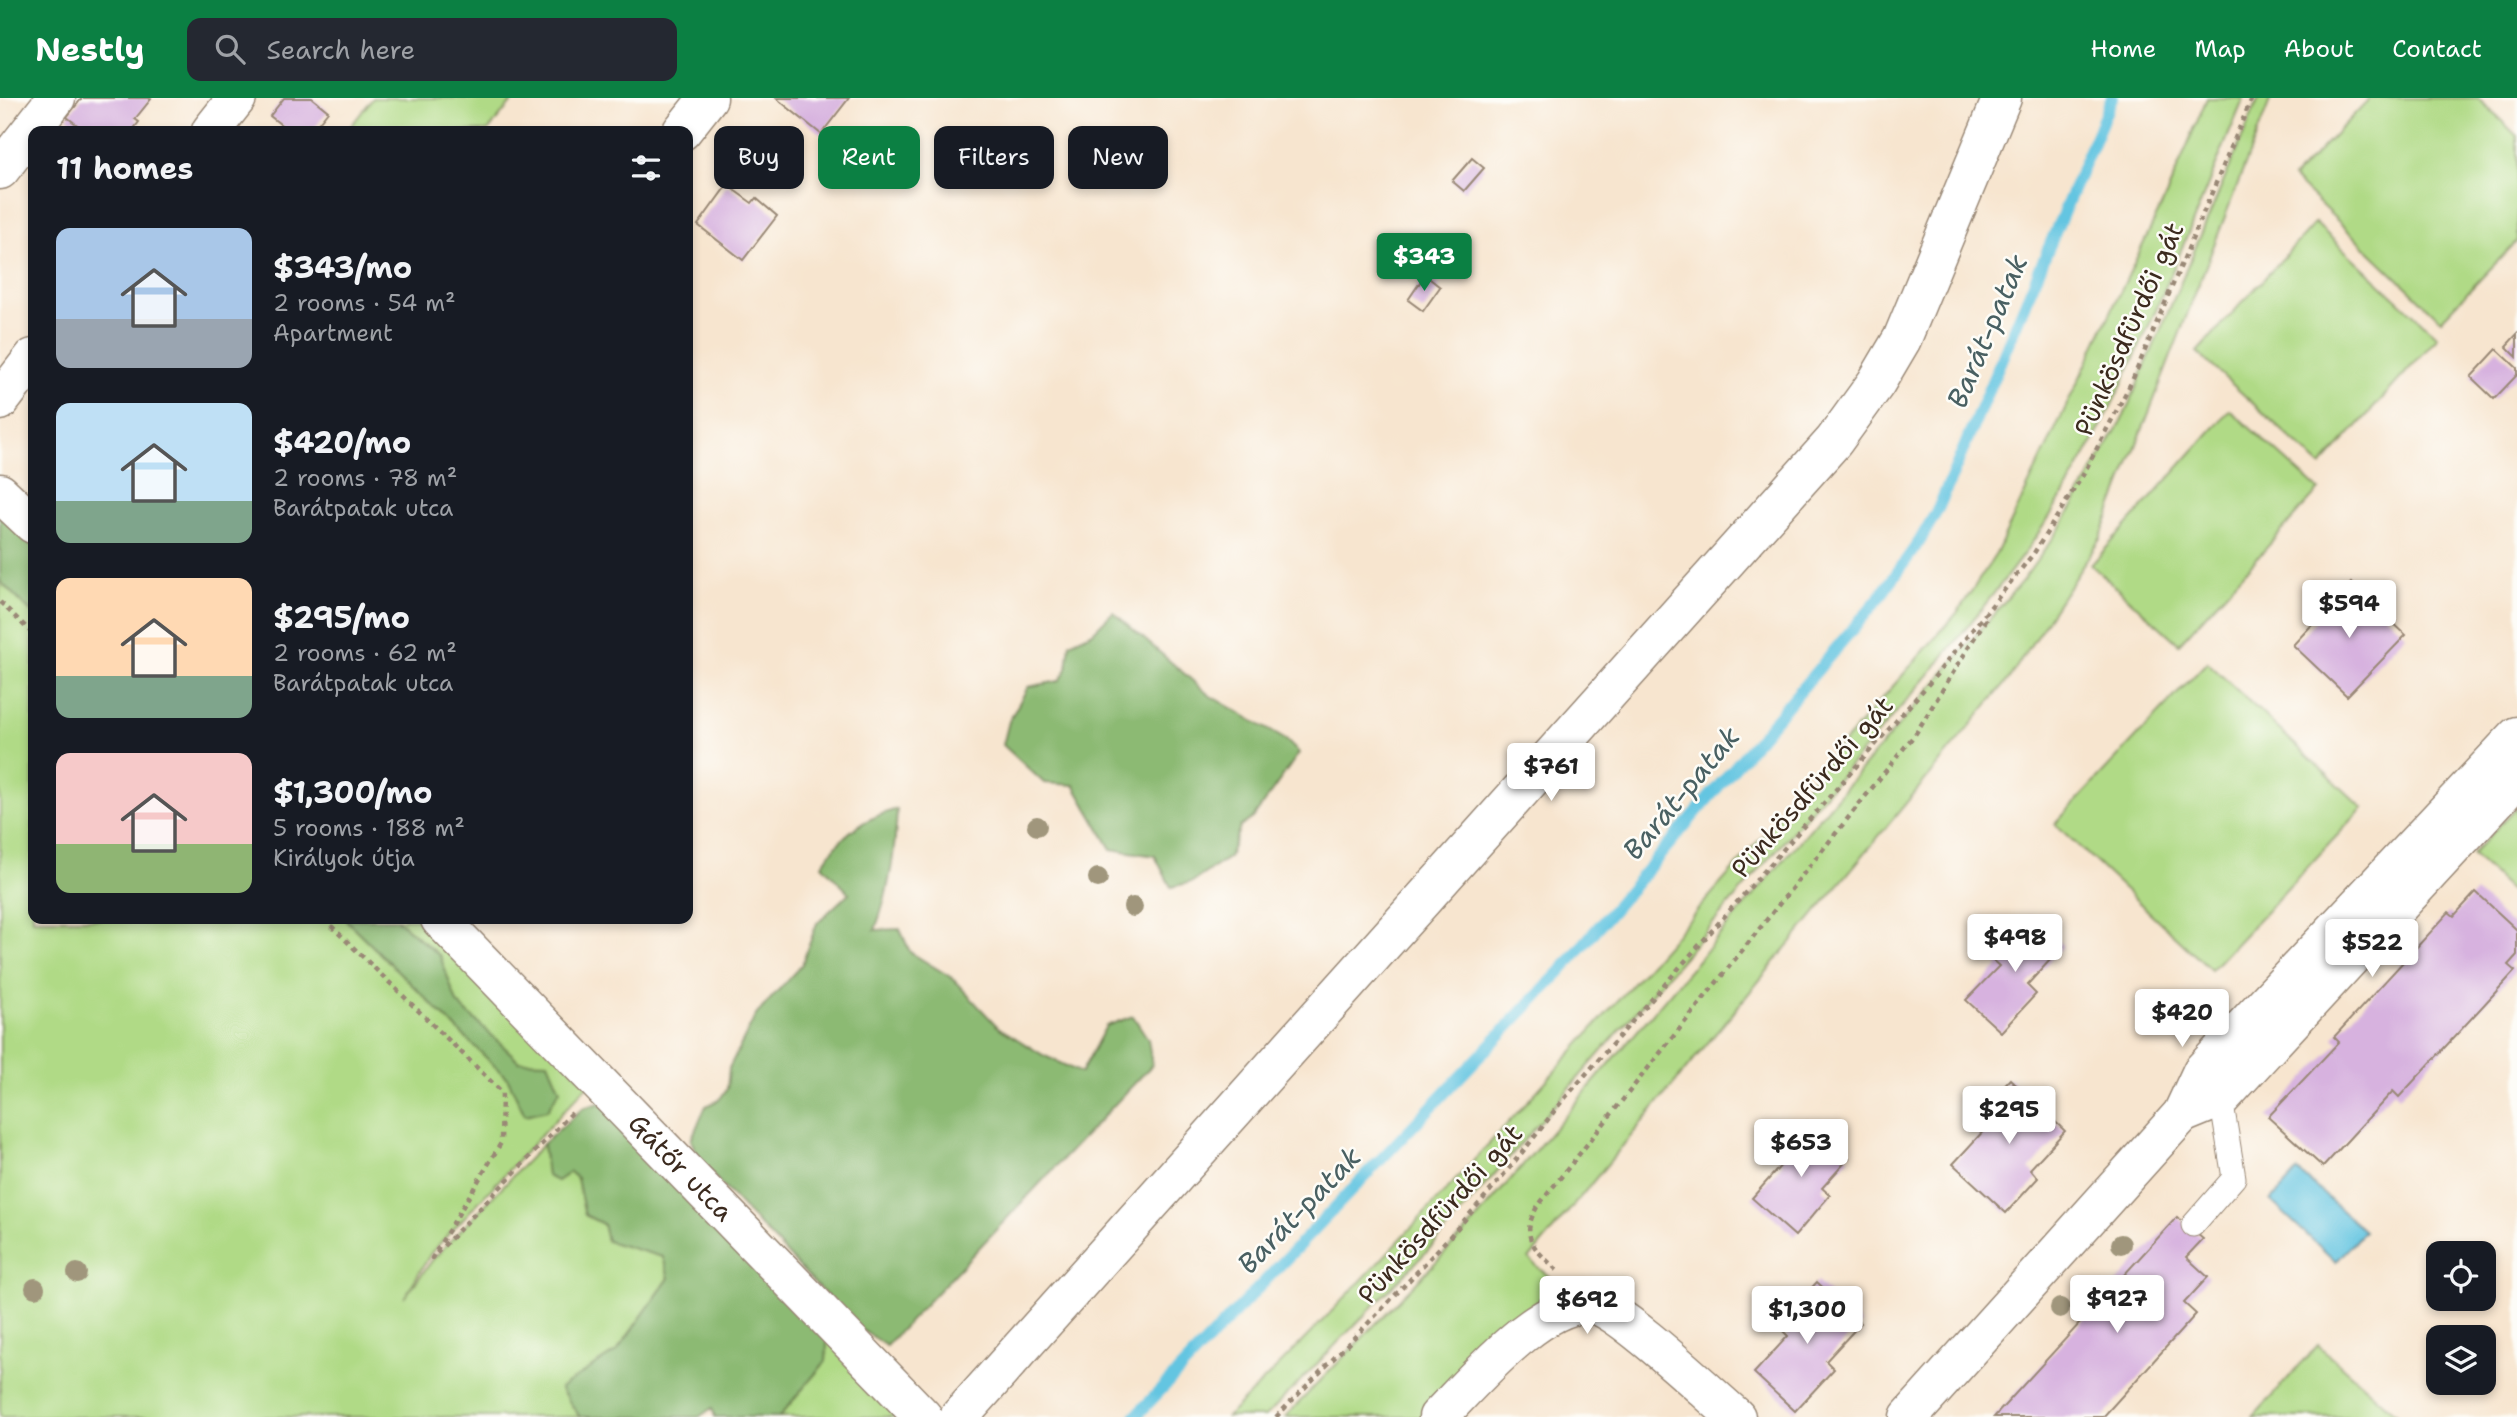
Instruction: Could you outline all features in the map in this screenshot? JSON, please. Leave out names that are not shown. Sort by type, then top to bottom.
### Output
[{"type":"street","points":[[34,126],[56,98]]},
{"type":"street","points":[[215,126],[237,98]]},
{"type":"street","points":[[686,126],[709,98]]},
{"type":"street","points":[[959,1417],[1834,441],[1876,383],[1902,339],[2002,98]]},
{"type":"street","points":[[0,170],[28,134]]},
{"type":"street","points":[[0,401],[28,365]]},
{"type":"street","points":[[0,493],[28,519]]},
{"type":"street","points":[[1909,1417],[2182,1114],[2202,1071],[2517,736]]},
{"type":"street","points":[[2182,1114],[2221,1098],[2517,778]]},
{"type":"street","name":"Gátőr utca","points":[[445,924],[923,1417]]},
{"type":"street","points":[[1438,1417],[1528,1329],[1553,1312],[1593,1304],[1618,1316],[1736,1417]]},
{"type":"lane","points":[[2193,1225],[2234,1178],[2221,1098]]},
{"type":"path","name":"Pünkösdfürdői gát","points":[[1276,1417],[1424,1265],[1511,1167],[1558,1106],[1993,607],[2034,553],[2083,475],[2127,392],[2252,98]]},
{"type":"path","points":[[0,602],[28,629]]},
{"type":"path","points":[[1593,1304],[1533,1247],[1528,1221],[1916,733],[1993,607]]},
{"type":"path","points":[[329,924],[502,1092],[501,1143],[432,1258],[600,1084]]},
{"type":"green space","points":[[373,98],[515,98],[492,126],[351,126]]},
{"type":"green space","points":[[2207,98],[2244,98],[2166,287],[2124,380],[2061,499],[2025,551],[1927,677],[1433,1245],[1265,1417],[1227,1417],[1323,1321],[1508,1123],[1957,613],[1996,554],[2167,194]]},
{"type":"green space","points":[[2259,98],[2271,98],[2100,539],[2008,680],[1529,1259],[1554,1281],[1558,1289],[1554,1298],[1427,1417],[1285,1417],[1469,1228],[2023,580],[2061,527],[2124,416]]},
{"type":"green space","points":[[2370,98],[2478,98],[2517,136],[2517,241],[2441,320],[2293,178]]},
{"type":"green space","points":[[2315,223],[2438,337],[2321,466],[2197,352]]},
{"type":"green space","points":[[2230,410],[2319,490],[2179,644],[2091,565]]},
{"type":"green space","points":[[0,504],[28,529],[28,609],[0,581]]},
{"type":"green space","points":[[0,581],[28,609],[28,924],[350,924],[508,1079],[525,1115],[519,1061],[457,1003],[440,956],[402,924],[426,924],[588,1085],[431,1253],[404,1298],[434,1258],[543,1144],[547,1175],[570,1172],[577,1178],[585,1215],[603,1224],[607,1241],[663,1257],[669,1278],[617,1351],[561,1388],[580,1417],[0,1417]]},
{"type":"green space","points":[[1113,612],[1209,695],[1286,740],[1299,753],[1253,818],[1240,827],[1229,857],[1192,882],[1171,887],[1155,856],[1111,849],[1074,785],[1044,783],[1003,745],[1009,721],[1028,687],[1059,681],[1067,669],[1070,643],[1093,632]]},
{"type":"green space","points":[[2207,662],[2363,808],[2211,970],[2055,824]]},
{"type":"green space","points":[[2517,807],[2517,897],[2472,854]]},
{"type":"green space","points":[[897,809],[891,870],[875,930],[900,929],[910,952],[952,978],[998,1027],[1043,1055],[1081,1073],[1106,1026],[1133,1016],[1148,1039],[1152,1065],[886,1346],[853,1324],[700,1162],[691,1140],[706,1106],[719,1100],[727,1089],[729,1068],[756,1015],[802,964],[817,923],[849,893],[822,865],[837,844],[853,829]]},
{"type":"green space","points":[[350,924],[402,924],[440,956],[457,1003],[519,1061],[548,1062],[560,1090],[547,1110],[525,1115],[508,1079]]},
{"type":"green space","points":[[600,1103],[828,1330],[826,1361],[779,1417],[715,1417],[712,1408],[699,1417],[580,1417],[560,1388],[617,1351],[669,1278],[663,1257],[607,1241],[603,1224],[585,1215],[577,1178],[570,1172],[557,1181],[547,1176],[543,1144],[583,1108]]},
{"type":"green space","points":[[828,1330],[903,1417],[779,1417],[826,1361]]},
{"type":"green space","points":[[2318,1345],[2399,1417],[2253,1417]]},
{"type":"water","points":[[2298,1171],[2364,1231],[2336,1262],[2271,1201]]},
{"type":"building","points":[[82,98],[151,99],[135,119],[139,122],[136,126],[79,126],[67,117]]},
{"type":"building","points":[[284,98],[312,98],[328,111],[316,126],[283,126],[270,116]]},
{"type":"building","points":[[776,98],[849,98],[827,126],[818,126],[818,132]]},
{"type":"building","points":[[1472,158],[1484,168],[1464,191],[1452,181]]},
{"type":"building","points":[[724,189],[733,189],[752,203],[756,198],[777,216],[743,260],[698,225]]},
{"type":"building","points":[[1425,275],[1440,287],[1423,311],[1408,300]]},
{"type":"building","points":[[2517,334],[2517,357],[2506,346]]},
{"type":"building","points":[[2497,349],[2517,368],[2517,375],[2494,399],[2471,377]]},
{"type":"building","points":[[2351,583],[2406,635],[2347,696],[2293,645]]},
{"type":"building","points":[[2476,892],[2517,930],[2517,955],[2508,965],[2515,971],[2399,1097],[2393,1091],[2323,1167],[2268,1117],[2339,1042],[2334,1037],[2449,912],[2454,916]]},
{"type":"building","points":[[2030,915],[2063,946],[2027,985],[2036,994],[2001,1032],[1966,1000],[1999,966],[1990,958]]},
{"type":"building","points":[[2010,1079],[2065,1131],[2030,1169],[2038,1178],[2006,1213],[1953,1164],[1988,1126],[1977,1115]]},
{"type":"building","points":[[1807,1121],[1849,1158],[1822,1188],[1830,1195],[1795,1236],[1752,1198],[1783,1163],[1776,1157]]},
{"type":"building","points":[[2177,1217],[2203,1239],[2186,1257],[2208,1277],[2184,1303],[2196,1314],[2103,1417],[1994,1417]]},
{"type":"building","points":[[1817,1282],[1861,1323],[1826,1361],[1834,1369],[1795,1411],[1754,1373],[1788,1336],[1777,1325]]},
{"type":"waterway","name":"Barát-patak","points":[[1135,1417],[1561,971],[1879,598],[1919,542],[1938,509],[2112,98]]}]
